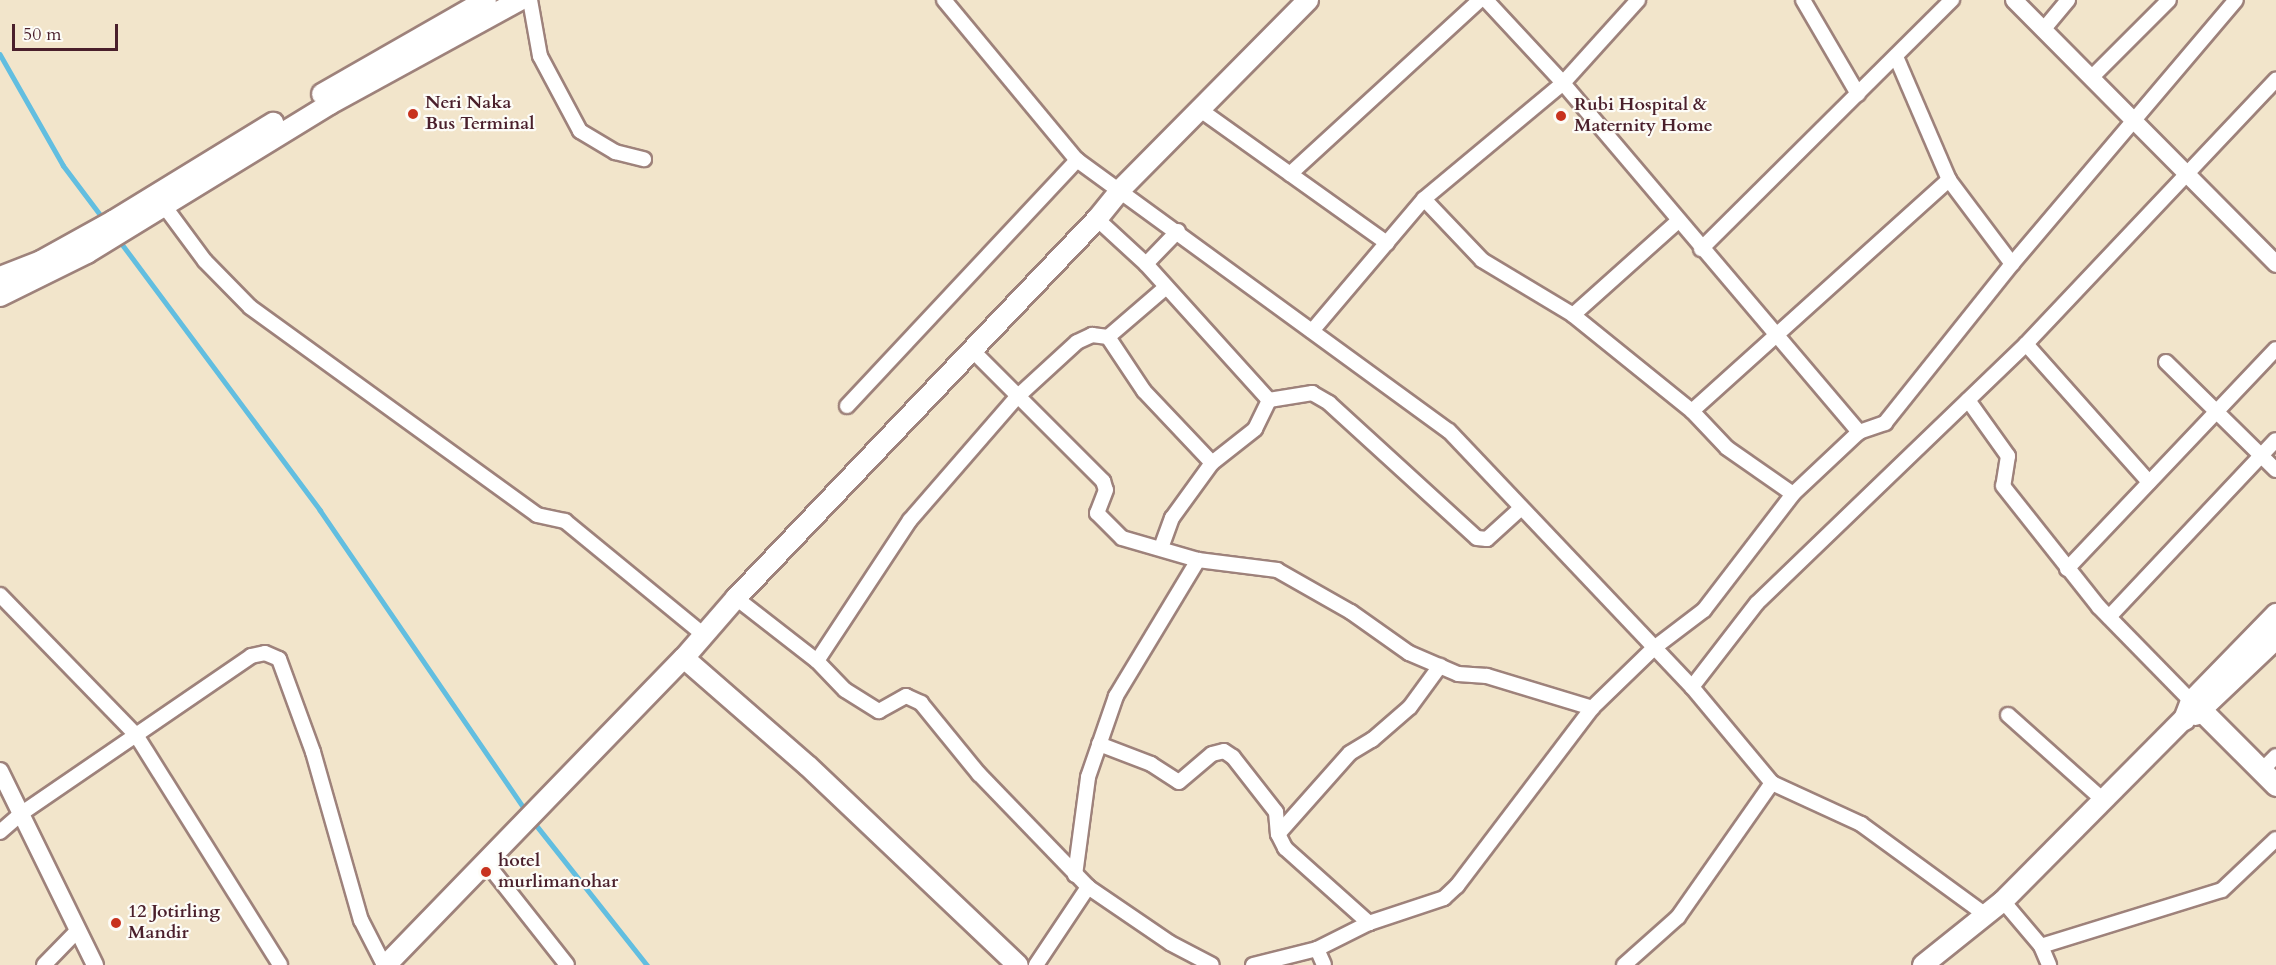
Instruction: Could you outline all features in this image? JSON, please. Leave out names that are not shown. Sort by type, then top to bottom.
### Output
[{"type":"main road","points":[[0,296],[412,49],[486,0]]},
{"type":"main road","points":[[412,49],[520,0]]},
{"type":"main road","points":[[385,965],[534,809],[684,658],[736,598],[1097,219],[1120,189],[1308,0]]},
{"type":"main road","points":[[117,227],[165,207],[287,123]]},
{"type":"main road","points":[[0,277],[84,246]]},
{"type":"main road","points":[[2192,711],[2276,615]]},
{"type":"main road","points":[[1923,965],[2003,901],[2192,711],[2276,637]]},
{"type":"main road","points":[[684,658],[807,766],[1018,965]]},
{"type":"main road","points":[[2192,711],[2271,771]]},
{"type":"street","points":[[530,0],[540,56],[580,131],[615,152],[644,159]]},
{"type":"street","points":[[944,0],[1077,160],[1178,231],[1449,430],[1520,509],[1692,687],[1772,783],[1861,824],[1986,915]]},
{"type":"street","points":[[1290,174],[1480,0]]},
{"type":"street","points":[[1486,0],[1563,83],[1773,335],[1859,432]]},
{"type":"street","points":[[1312,331],[1424,199],[1563,83],[1638,0]]},
{"type":"street","points":[[1803,0],[1858,94]]},
{"type":"street","points":[[1701,249],[1858,94],[1897,59],[1952,0]]},
{"type":"street","points":[[2014,0],[2276,264]]},
{"type":"street","points":[[2043,30],[2068,0]]},
{"type":"street","points":[[2091,78],[2169,0]]},
{"type":"street","points":[[1253,965],[1317,949],[1369,923],[1444,898],[1457,886],[1592,708],[1654,648],[1704,610],[1793,494],[1859,432],[1885,423],[2012,264],[2236,0]]},
{"type":"street","points":[[1897,59],[1949,180],[2012,264]]},
{"type":"street","points":[[1692,687],[1757,603],[2026,344],[2068,295],[2188,176],[2276,80]]},
{"type":"street","points":[[1199,109],[1387,243]]},
{"type":"street","points":[[847,406],[1077,160]]},
{"type":"street","points":[[1692,411],[1773,335],[1949,180]]},
{"type":"street","points":[[1424,199],[1482,260],[1574,315],[1692,411],[1727,448],[1793,494]]},
{"type":"street","points":[[165,207],[205,261],[250,307],[537,515],[565,521],[704,635]]},
{"type":"street","points":[[1097,219],[1146,264],[1165,288],[1269,400]]},
{"type":"street","points":[[1574,315],[1678,221]]},
{"type":"street","points":[[1146,264],[1178,231]]},
{"type":"street","points":[[816,661],[910,520],[1017,397],[1077,342],[1092,335],[1108,337],[1165,288]]},
{"type":"street","points":[[1108,337],[1144,391],[1212,463]]},
{"type":"street","points":[[2026,344],[2149,482]]},
{"type":"street","points":[[971,349],[1103,481],[1106,490],[1096,513],[1122,538],[1198,560],[1277,570],[1352,612],[1409,653],[1458,674],[1487,676],[1592,708]]},
{"type":"street","points":[[2067,569],[2276,349]]},
{"type":"street","points":[[2166,362],[2276,470]]},
{"type":"street","points":[[1269,400],[1312,393],[1329,403],[1477,538],[1487,539],[1520,509]]},
{"type":"street","points":[[1161,548],[1172,518],[1212,463],[1255,429],[1269,400]]},
{"type":"street","points":[[1968,400],[2008,456],[2003,486],[2067,569],[2192,711]]},
{"type":"street","points":[[2109,617],[2276,440]]},
{"type":"street","points":[[1076,875],[1088,777],[1116,696],[1198,560]]},
{"type":"street","points":[[0,595],[136,735],[280,965]]},
{"type":"street","points":[[736,598],[816,661],[845,690],[879,711],[906,696],[921,703],[979,774],[1088,887],[1170,943],[1212,965]]},
{"type":"street","points":[[0,832],[22,813],[251,656],[265,653],[279,659],[314,753],[361,920],[385,965]]},
{"type":"street","points":[[1278,834],[1350,753],[1366,745],[1410,707],[1440,666]]},
{"type":"street","points":[[2008,715],[2103,800]]},
{"type":"street","points":[[1099,744],[1151,764],[1179,782],[1212,754],[1224,752],[1233,757],[1276,812],[1278,834],[1294,858],[1369,923]]},
{"type":"street","points":[[0,771],[94,965]]},
{"type":"street","points":[[1624,965],[1678,917],[1772,783]]},
{"type":"street","points":[[2041,946],[2222,890],[2276,839]]},
{"type":"street","points":[[485,861],[567,965]]},
{"type":"street","points":[[1036,965],[1088,887]]},
{"type":"street","points":[[2003,901],[2041,946],[2049,965]]},
{"type":"street","points":[[45,965],[78,930]]},
{"type":"street","points":[[1317,949],[1324,965]]},
{"type":"waterway","points":[[0,54],[63,165],[105,221]]},
{"type":"waterway","points":[[119,240],[320,510],[527,812]]},
{"type":"waterway","points":[[533,821],[647,965]]},
{"type":"place","name":"Neri Naka Bus Terminal","points":[[413,114]]},
{"type":"place","name":"Rubi Hospital & Maternity Home","points":[[1561,116]]},
{"type":"place","name":"hotel murlimanohar","points":[[486,872]]},
{"type":"place","name":"12 Jotirling Mandir","points":[[116,923]]}]
